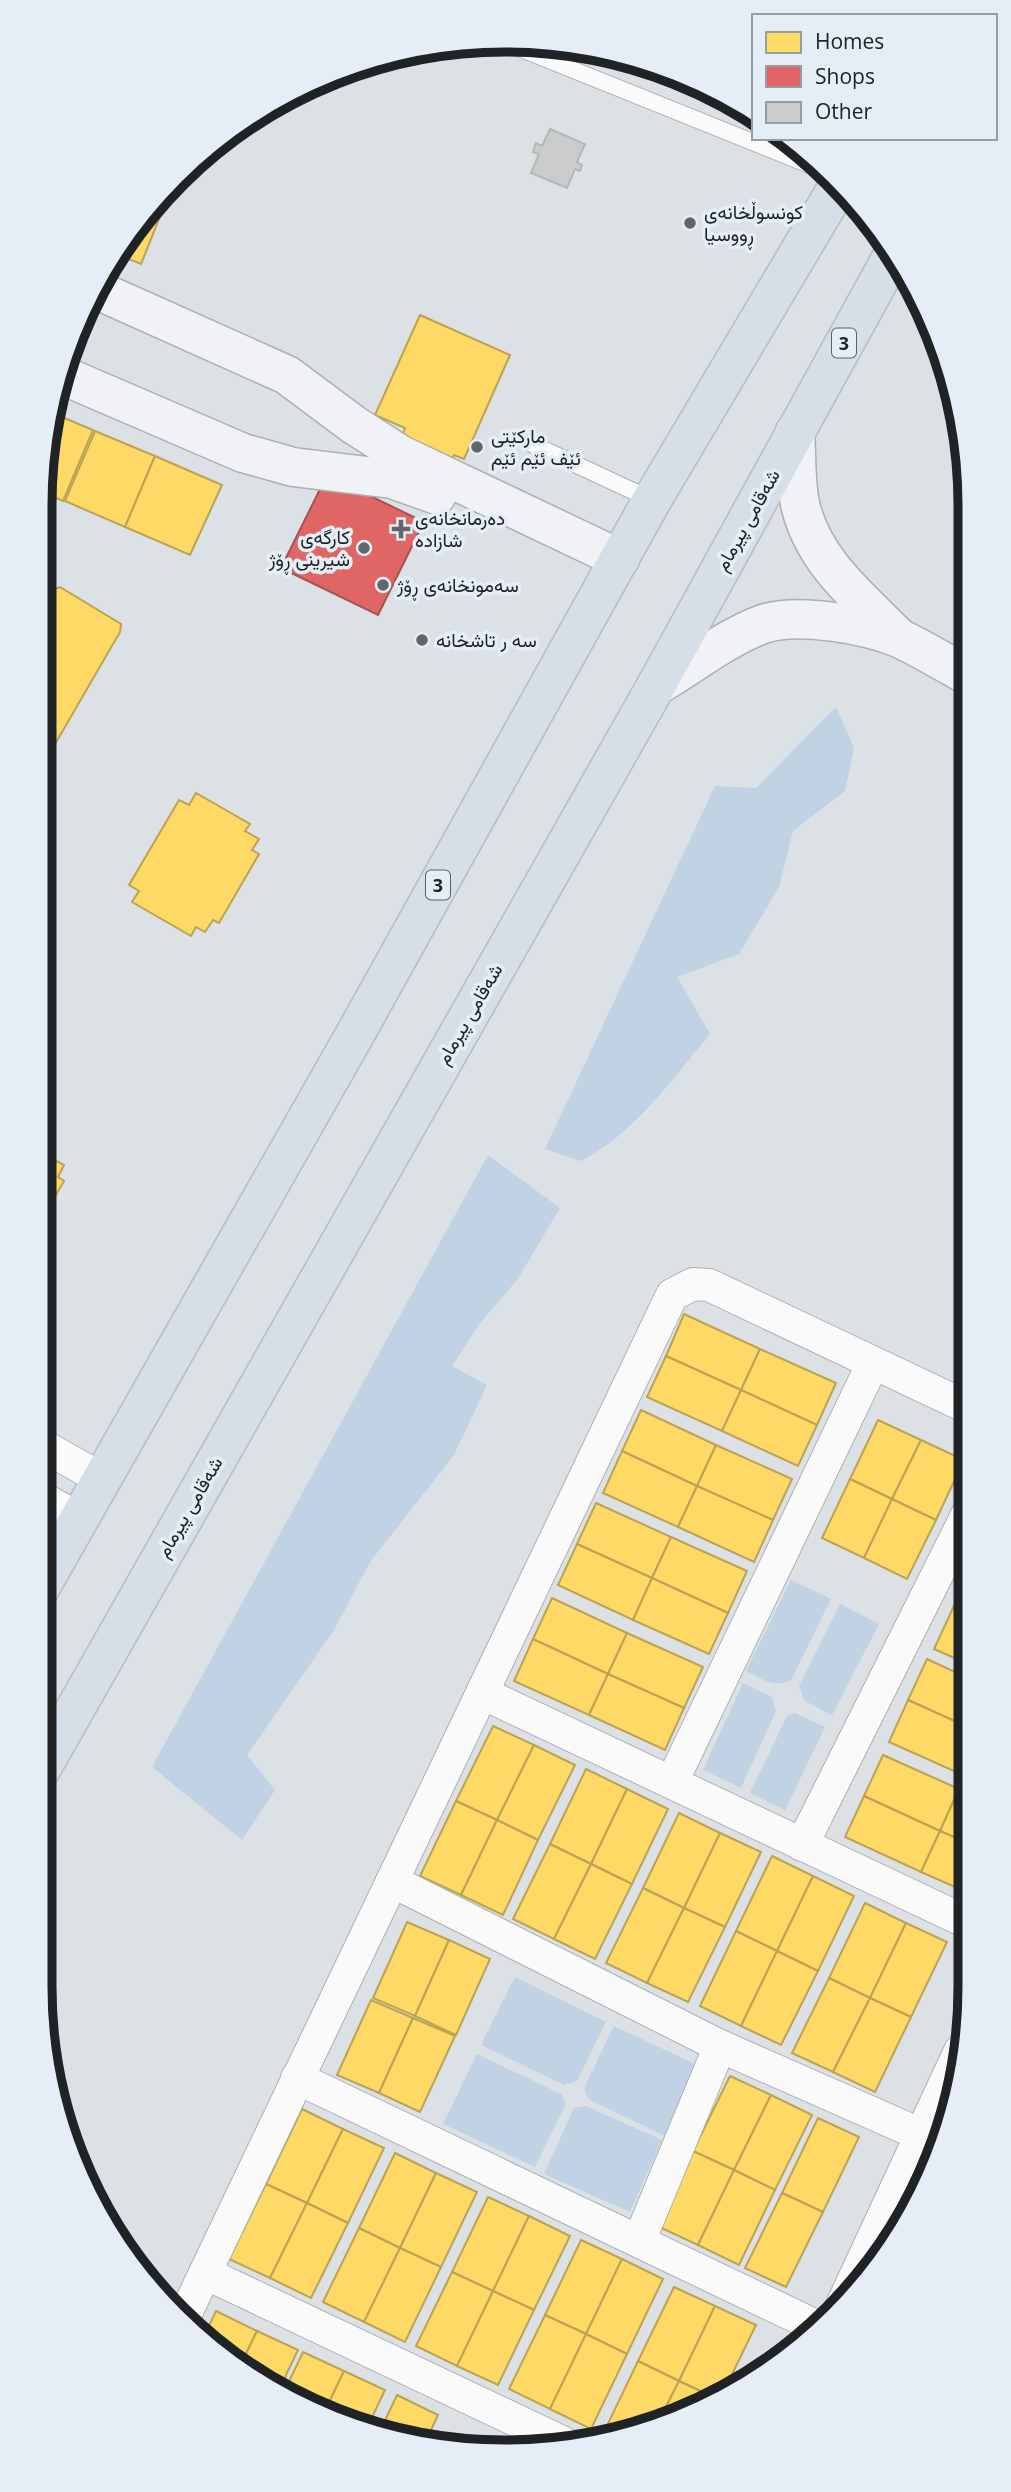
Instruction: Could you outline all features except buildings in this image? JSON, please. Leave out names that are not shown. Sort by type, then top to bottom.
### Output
[{"type":"highway","name":"3","points":[[52,1566],[340,1061],[652,499],[834,194]]},
{"type":"highway","name":"شەقامی پیرمام","points":[[52,1750],[656,686],[888,264]]},
{"type":"street","points":[[105,294],[287,375],[338,414],[396,467],[614,570]]},
{"type":"street","points":[[71,379],[234,450],[315,470],[365,473],[396,467]]},
{"type":"street","points":[[315,470],[338,414]]},
{"type":"street","points":[[795,432],[801,507],[815,543],[835,575],[899,639]]},
{"type":"street","points":[[656,686],[734,638],[765,624],[792,620],[820,621],[863,628],[899,639],[958,670]]},
{"type":"street","points":[[188,2309],[668,1301],[678,1289],[693,1284],[709,1285],[958,1403]]},
{"type":"street","points":[[672,1782],[873,1363]]},
{"type":"street","points":[[52,1451],[100,1478]]},
{"type":"street","points":[[52,1504],[78,1518]]},
{"type":"street","points":[[802,1845],[958,1533]]},
{"type":"street","points":[[482,1693],[958,1918]]},
{"type":"street","points":[[392,1881],[720,2046],[931,2139]]},
{"type":"street","points":[[639,2241],[720,2046]]},
{"type":"street","points":[[297,2078],[809,2323]]},
{"type":"street","points":[[865,2262],[931,2139],[944,2099]]},
{"type":"street","points":[[205,2273],[552,2437]]},
{"type":"lane","points":[[531,53],[799,161]]},
{"type":"lane","points":[[530,443],[652,499]]},
{"type":"shaded area","points":[[836,707],[854,748],[845,791],[793,831],[779,887],[739,954],[677,977],[710,1034],[651,1105],[600,1150],[580,1161],[545,1149],[715,786],[756,788]]},
{"type":"shaded area","points":[[488,1155],[560,1208],[517,1280],[480,1323],[452,1366],[487,1385],[454,1455],[370,1562],[334,1630],[247,1755],[275,1790],[242,1840],[152,1767]]},
{"type":"shaded area","points":[[791,1580],[831,1599],[791,1680],[779,1684],[763,1680],[746,1671]]},
{"type":"shaded area","points":[[840,1604],[879,1624],[832,1715],[805,1701],[799,1686]]},
{"type":"shaded area","points":[[743,1683],[772,1697],[776,1711],[741,1788],[703,1770]]},
{"type":"shaded area","points":[[795,1713],[825,1727],[785,1810],[750,1793],[787,1716]]},
{"type":"shaded area","points":[[515,1977],[606,2022],[577,2081],[564,2085],[481,2045]]},
{"type":"shaded area","points":[[614,2026],[699,2066],[665,2136],[588,2099],[584,2088]]},
{"type":"shaded area","points":[[477,2054],[561,2094],[566,2104],[535,2167],[443,2124]]},
{"type":"shaded area","points":[[586,2106],[662,2140],[630,2212],[544,2174],[574,2108]]},
{"type":"place","name":"کونسوڵخانەی ڕووسیا","points":[[690,223]]},
{"type":"place","name":"مارکێتی ئێف ئێم ئێم","points":[[477,447]]},
{"type":"place","name":"دەرمانخانەی شازادە","points":[[401,529]]},
{"type":"place","name":"کارگەی شیرینی ڕۆژ","points":[[364,548]]},
{"type":"place","name":"سەمونخانەی ڕۆژ","points":[[383,585]]},
{"type":"place","name":"سه ر تاشخانه","points":[[422,640]]}]
